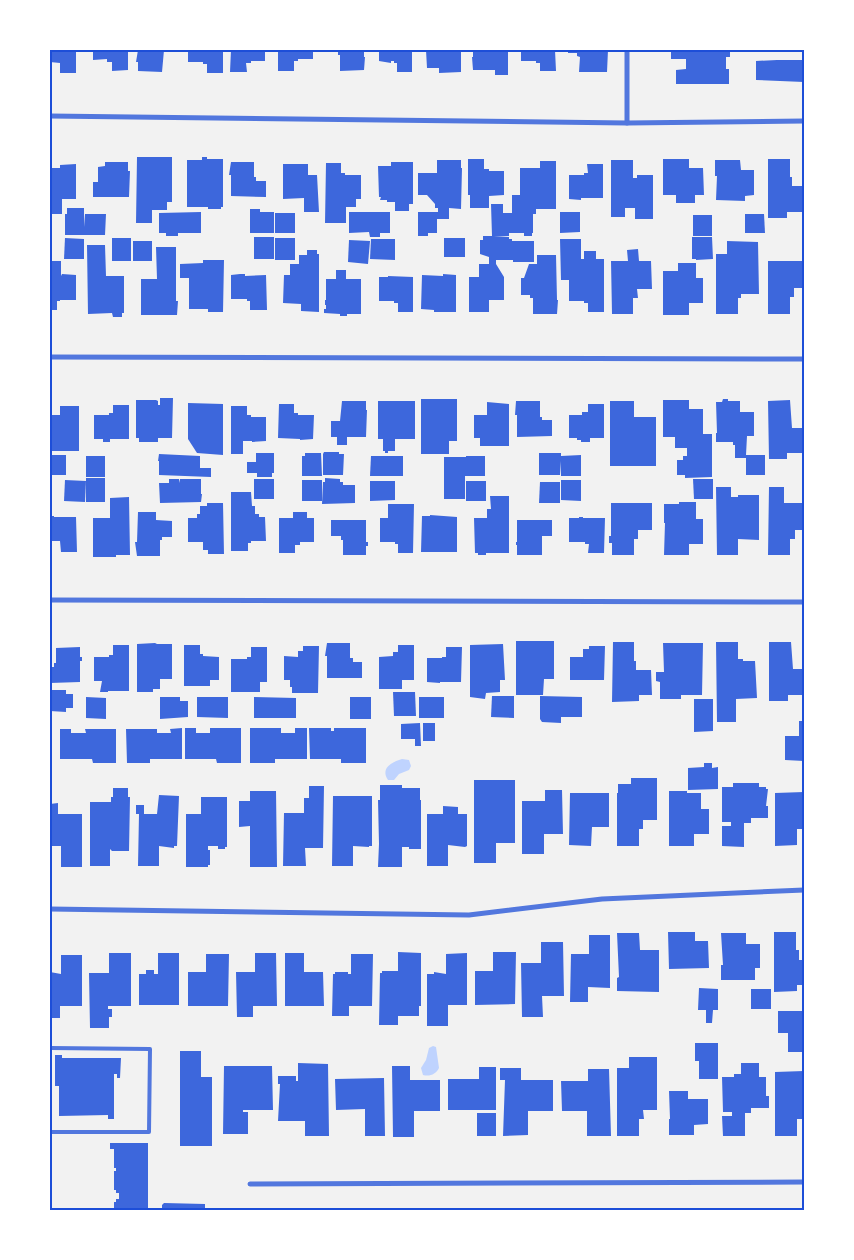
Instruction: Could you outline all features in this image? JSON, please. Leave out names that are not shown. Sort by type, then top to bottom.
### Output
[{"type":"street","points":[[627,50],[627,122]]},
{"type":"street","points":[[50,116],[627,122],[804,121]]},
{"type":"street","points":[[50,356],[804,359]]},
{"type":"street","points":[[50,600],[804,602]]},
{"type":"street","points":[[50,909],[468,915],[602,899],[804,890]]},
{"type":"street","points":[[250,1184],[804,1182]]},
{"type":"lane","points":[[50,1048],[150,1049],[149,1132],[50,1132]]},
{"type":"water","points":[[402,759],[409,760],[411,766],[409,770],[399,774],[394,780],[388,780],[385,772],[388,766]]},
{"type":"water","points":[[436,1047],[439,1068],[433,1075],[423,1075],[421,1068],[426,1060],[429,1048]]},
{"type":"building","points":[[50,50],[76,50],[76,73],[60,73],[60,63],[50,62]]},
{"type":"building","points":[[93,50],[128,50],[128,70],[112,71],[112,62],[107,62],[107,59],[93,60]]},
{"type":"building","points":[[138,50],[164,50],[162,72],[138,71],[138,62],[136,62]]},
{"type":"building","points":[[188,50],[223,50],[223,73],[207,73],[207,64],[203,64],[203,62],[188,62]]},
{"type":"building","points":[[231,50],[265,50],[265,61],[246,63],[247,72],[230,72]]},
{"type":"building","points":[[278,50],[313,50],[313,59],[298,59],[298,61],[294,61],[294,71],[278,71]]},
{"type":"building","points":[[338,50],[364,50],[364,70],[340,71],[340,55],[338,55]]},
{"type":"building","points":[[379,50],[412,50],[412,72],[397,72],[397,63],[394,63],[394,61],[391,61],[391,63],[379,61]]},
{"type":"building","points":[[426,50],[461,50],[461,72],[439,73],[439,68],[427,68]]},
{"type":"building","points":[[473,50],[508,50],[508,75],[495,75],[495,70],[473,70]]},
{"type":"building","points":[[521,50],[555,50],[556,71],[540,71],[540,63],[536,63],[536,61],[521,61]]},
{"type":"building","points":[[568,50],[608,50],[607,72],[579,72],[580,57],[577,56],[577,53],[568,53]]},
{"type":"building","points":[[671,50],[730,50],[730,57],[726,57],[726,69],[729,69],[729,84],[676,84],[676,70],[686,69],[686,59],[671,59]]},
{"type":"building","points":[[804,60],[804,82],[756,80],[756,61]]},
{"type":"building","points":[[137,157],[172,157],[172,202],[167,202],[167,210],[152,210],[152,223],[136,223]]},
{"type":"building","points":[[202,157],[207,157],[207,159],[223,159],[223,207],[221,209],[187,207],[187,160],[202,160]]},
{"type":"building","points":[[468,159],[484,159],[484,169],[504,171],[504,195],[489,196],[489,208],[470,208]]},
{"type":"building","points":[[663,159],[689,159],[689,168],[703,168],[704,195],[695,195],[695,203],[676,203],[676,195],[663,195]]},
{"type":"building","points":[[768,159],[790,159],[792,186],[804,186],[804,212],[787,212],[787,218],[768,218]]},
{"type":"building","points":[[437,160],[461,160],[461,209],[449,208],[449,219],[437,219],[437,233],[428,233],[428,236],[418,236],[418,212],[438,212],[438,208],[435,208],[435,204],[427,195],[418,195],[418,173],[437,173]]},
{"type":"building","points":[[611,160],[633,160],[633,178],[637,178],[637,175],[653,175],[653,219],[635,219],[635,208],[625,208],[625,217],[611,217]]},
{"type":"building","points":[[715,160],[740,160],[741,170],[754,170],[754,195],[745,196],[745,201],[716,200],[717,176],[715,176]]},
{"type":"building","points":[[540,161],[556,161],[556,209],[536,209],[536,214],[533,214],[532,236],[524,236],[524,233],[509,233],[509,236],[494,236],[509,237],[512,241],[534,241],[534,262],[496,260],[496,264],[504,277],[504,300],[489,300],[489,312],[469,312],[469,277],[479,277],[479,264],[489,264],[489,257],[480,254],[480,240],[483,240],[483,236],[492,236],[491,204],[503,204],[503,213],[512,213],[512,195],[520,195],[520,168],[540,168]]},
{"type":"building","points":[[105,162],[128,162],[128,171],[130,171],[129,197],[93,197],[93,182],[98,182],[98,167],[105,166]]},
{"type":"building","points":[[231,162],[254,162],[254,177],[256,177],[256,181],[266,181],[266,197],[231,196],[231,175],[229,175]]},
{"type":"building","points":[[391,162],[413,162],[413,204],[409,204],[409,211],[395,211],[395,202],[380,200],[378,166],[391,166]]},
{"type":"building","points":[[326,163],[341,163],[341,173],[345,173],[345,175],[361,175],[361,199],[356,199],[356,207],[346,207],[346,223],[325,223]]},
{"type":"building","points":[[76,164],[76,199],[62,199],[62,214],[50,214],[50,168],[60,168],[60,165]]},
{"type":"building","points":[[283,164],[308,164],[308,175],[317,175],[319,212],[304,212],[304,198],[283,199]]},
{"type":"building","points":[[587,164],[603,164],[603,198],[569,199],[569,175],[584,175],[584,173],[588,173]]},
{"type":"building","points":[[67,208],[84,208],[84,227],[85,214],[106,214],[105,235],[65,235],[65,214],[67,214]]},
{"type":"building","points":[[250,209],[260,209],[260,212],[274,212],[274,233],[250,233]]},
{"type":"building","points":[[201,212],[201,233],[178,233],[178,236],[166,236],[166,233],[159,233],[159,213]]},
{"type":"building","points":[[349,212],[390,212],[390,233],[380,233],[380,237],[370,237],[369,232],[349,233]]},
{"type":"building","points":[[560,212],[580,212],[580,232],[560,233]]},
{"type":"building","points":[[275,213],[295,213],[295,233],[275,233]]},
{"type":"building","points":[[745,214],[764,214],[765,233],[745,233]]},
{"type":"building","points":[[693,215],[712,215],[712,236],[693,236]]},
{"type":"building","points":[[254,237],[274,237],[274,259],[254,259]]},
{"type":"building","points":[[692,237],[712,237],[713,259],[692,259]]},
{"type":"building","points":[[65,238],[84,239],[84,259],[64,259]]},
{"type":"building","points":[[112,238],[131,238],[131,261],[112,261]]},
{"type":"building","points":[[275,238],[295,238],[295,260],[275,260]]},
{"type":"building","points":[[444,238],[465,238],[465,257],[444,257]]},
{"type":"building","points":[[371,239],[395,239],[395,260],[370,259]]},
{"type":"building","points":[[560,239],[581,239],[581,259],[584,259],[584,251],[596,251],[596,259],[604,259],[604,312],[588,312],[588,303],[584,303],[584,301],[569,301],[569,280],[561,280]]},
{"type":"building","points":[[349,240],[370,241],[368,264],[348,262]]},
{"type":"building","points":[[133,241],[152,241],[152,261],[133,261]]},
{"type":"building","points":[[727,241],[758,242],[759,294],[741,294],[741,298],[738,298],[738,314],[716,314],[716,254],[727,254]]},
{"type":"building","points":[[87,245],[105,245],[106,276],[124,276],[124,313],[122,313],[122,317],[113,317],[112,313],[88,314]]},
{"type":"building","points":[[156,247],[176,247],[177,315],[141,315],[141,279],[157,279]]},
{"type":"building","points":[[638,249],[639,261],[651,261],[652,289],[637,289],[638,298],[633,298],[633,314],[612,314],[611,261],[628,261],[627,250]]},
{"type":"building","points":[[307,250],[317,250],[317,254],[319,254],[319,312],[301,311],[301,304],[283,303],[284,275],[290,275],[290,264],[299,264],[299,255],[307,255]]},
{"type":"building","points":[[537,255],[556,255],[557,314],[533,314],[533,298],[530,298],[530,295],[521,295],[521,278],[524,278],[529,264],[537,264]]},
{"type":"building","points":[[203,260],[224,260],[223,312],[208,312],[208,309],[189,309],[189,278],[180,278],[180,264],[203,263]]},
{"type":"building","points":[[50,261],[61,261],[61,276],[62,274],[76,275],[76,300],[57,301],[57,310],[50,310]]},
{"type":"building","points":[[768,261],[804,261],[804,288],[794,288],[794,297],[790,297],[790,314],[768,314]]},
{"type":"building","points":[[678,263],[696,263],[696,278],[703,278],[703,303],[689,303],[689,315],[663,315],[663,271],[678,271]]},
{"type":"building","points":[[336,270],[346,270],[346,279],[361,279],[361,314],[340,316],[340,314],[324,313],[324,309],[326,309],[326,279],[336,279]]},
{"type":"building","points":[[245,274],[245,276],[266,275],[267,310],[250,310],[250,301],[247,301],[247,299],[231,299],[231,275]]},
{"type":"building","points":[[443,274],[456,275],[456,312],[434,312],[434,310],[421,309],[422,275],[443,276]]},
{"type":"building","points":[[379,277],[413,277],[413,312],[398,312],[398,303],[394,303],[394,301],[379,301]]},
{"type":"building","points":[[160,398],[173,398],[172,438],[158,438],[158,442],[139,442],[139,438],[136,438],[136,400],[156,400],[158,405],[160,405]]},
{"type":"building","points":[[421,399],[457,399],[457,441],[449,441],[449,454],[421,454]]},
{"type":"building","points":[[723,399],[740,401],[740,412],[754,412],[754,436],[747,436],[746,455],[765,455],[765,475],[746,475],[746,458],[735,458],[735,445],[733,445],[733,442],[716,442],[716,402],[722,402]]},
{"type":"building","points":[[663,400],[689,400],[689,409],[703,409],[703,434],[712,434],[712,477],[685,478],[685,475],[677,475],[677,460],[683,460],[683,456],[687,456],[687,448],[675,448],[675,437],[663,437]]},
{"type":"building","points":[[790,400],[792,428],[804,428],[804,453],[787,453],[787,459],[769,459],[768,401]]},
{"type":"building","points":[[342,401],[366,401],[366,437],[347,437],[347,445],[337,445],[337,437],[331,437],[331,421],[340,421]]},
{"type":"building","points":[[378,401],[415,401],[415,439],[395,439],[395,451],[385,453],[383,451],[383,439],[378,439]]},
{"type":"building","points":[[516,401],[540,401],[540,417],[542,417],[542,420],[552,420],[552,436],[517,437]]},
{"type":"building","points":[[610,401],[634,401],[634,417],[656,417],[656,466],[610,466]]},
{"type":"building","points":[[487,402],[509,404],[509,446],[480,446],[480,438],[474,438],[474,415],[487,415]]},
{"type":"building","points":[[188,403],[223,404],[223,455],[197,453],[188,439]]},
{"type":"building","points":[[279,404],[294,404],[294,413],[298,413],[298,415],[314,415],[313,439],[278,438]]},
{"type":"building","points":[[588,404],[604,404],[604,438],[590,438],[590,442],[581,442],[577,438],[569,438],[569,415],[582,415],[582,412],[588,412]]},
{"type":"building","points":[[113,405],[129,405],[129,439],[110,439],[110,442],[103,442],[103,439],[94,439],[94,415],[109,415],[109,413],[113,413]]},
{"type":"building","points":[[60,406],[79,406],[79,451],[50,451],[50,417],[52,415],[60,415]]},
{"type":"building","points":[[231,406],[247,406],[247,415],[251,415],[251,417],[266,417],[266,441],[243,441],[243,454],[231,454]]},
{"type":"building","points":[[324,452],[344,454],[343,475],[323,475]]},
{"type":"building","points":[[256,453],[274,453],[274,473],[272,473],[272,477],[257,477],[257,473],[247,473],[247,462],[256,462]]},
{"type":"building","points":[[305,453],[321,453],[322,476],[302,476],[302,456],[305,456]]},
{"type":"building","points":[[539,453],[561,453],[561,456],[581,455],[581,476],[561,476],[561,461],[560,475],[539,475]]},
{"type":"building","points":[[159,454],[200,456],[200,468],[211,468],[211,477],[159,475]]},
{"type":"building","points":[[50,455],[66,455],[66,475],[50,475]]},
{"type":"building","points":[[86,456],[105,456],[105,477],[86,477]]},
{"type":"building","points":[[371,456],[403,456],[403,476],[370,476]]},
{"type":"building","points":[[485,456],[485,476],[465,476],[465,499],[444,499],[444,457]]},
{"type":"building","points":[[86,478],[105,478],[105,502],[86,502]]},
{"type":"building","points":[[325,478],[340,479],[343,485],[355,485],[355,503],[322,504],[323,482],[325,482]]},
{"type":"building","points":[[169,479],[179,479],[180,483],[180,479],[201,479],[201,502],[160,503],[159,483],[169,483]]},
{"type":"building","points":[[254,479],[274,479],[274,499],[254,499]]},
{"type":"building","points":[[693,479],[713,479],[713,499],[694,499]]},
{"type":"building","points":[[65,480],[86,481],[85,502],[64,501]]},
{"type":"building","points":[[302,480],[322,480],[322,501],[302,501]]},
{"type":"building","points":[[561,480],[581,480],[581,501],[561,500]]},
{"type":"building","points":[[370,481],[395,481],[395,500],[370,501]]},
{"type":"building","points":[[466,481],[486,481],[486,501],[466,501]]},
{"type":"building","points":[[540,482],[560,482],[560,503],[539,503]]},
{"type":"building","points":[[716,487],[731,487],[731,497],[759,495],[759,540],[738,539],[738,555],[717,555]]},
{"type":"building","points":[[769,487],[784,487],[784,503],[804,503],[804,530],[795,530],[795,539],[790,539],[790,555],[768,555]]},
{"type":"building","points":[[231,492],[251,492],[252,506],[255,506],[255,514],[259,514],[259,517],[265,517],[266,541],[251,541],[251,543],[248,543],[248,551],[231,551]]},
{"type":"building","points":[[490,496],[509,496],[509,553],[478,555],[478,553],[475,553],[474,518],[487,518],[487,509],[491,509]]},
{"type":"building","points":[[129,497],[130,555],[93,557],[93,518],[110,518],[110,498]]},
{"type":"building","points":[[679,502],[696,502],[696,519],[703,519],[703,544],[689,544],[689,555],[664,555],[664,504],[679,504]]},
{"type":"building","points":[[207,503],[223,503],[224,554],[208,554],[208,550],[203,550],[203,542],[188,542],[188,518],[197,518],[197,514],[200,514],[200,506],[207,506]]},
{"type":"building","points":[[611,503],[652,503],[652,530],[638,530],[638,539],[634,539],[634,555],[612,555],[612,543],[609,543],[609,536],[611,536]]},
{"type":"building","points":[[388,504],[414,504],[413,553],[398,553],[398,544],[395,544],[395,542],[380,542],[380,518],[388,518]]},
{"type":"building","points":[[138,512],[156,512],[156,520],[172,521],[172,537],[162,537],[162,540],[160,540],[160,556],[137,556],[135,542],[137,542]]},
{"type":"building","points":[[293,512],[307,512],[307,518],[314,518],[314,542],[300,542],[300,545],[295,545],[295,553],[279,553],[279,518],[293,518]]},
{"type":"building","points":[[51,516],[76,517],[77,552],[61,552],[60,541],[50,541]]},
{"type":"building","points":[[422,516],[457,517],[457,552],[421,552]]},
{"type":"building","points":[[569,518],[605,518],[604,553],[588,553],[589,544],[585,544],[585,542],[569,542]]},
{"type":"building","points":[[331,520],[366,520],[366,542],[368,542],[368,546],[366,546],[366,555],[343,555],[343,540],[341,540],[341,536],[331,536]]},
{"type":"building","points":[[517,520],[552,520],[552,536],[542,536],[542,555],[517,555]]},
{"type":"building","points":[[516,641],[554,641],[554,679],[544,679],[543,695],[516,695]]},
{"type":"building","points":[[613,642],[634,642],[636,670],[651,670],[652,695],[639,695],[639,701],[612,702]]},
{"type":"building","points":[[716,642],[738,642],[738,659],[755,661],[757,698],[736,699],[736,722],[717,722]]},
{"type":"building","points":[[769,642],[791,642],[793,669],[804,669],[804,695],[788,695],[788,701],[769,701]]},
{"type":"building","points":[[327,643],[350,643],[350,658],[353,658],[353,662],[362,662],[362,678],[327,678],[327,656],[325,656]]},
{"type":"building","points":[[663,643],[703,643],[702,695],[681,695],[681,699],[660,699],[660,682],[656,681],[656,672],[664,672]]},
{"type":"building","points":[[137,644],[172,644],[172,679],[160,679],[160,689],[153,689],[153,692],[137,692]]},
{"type":"building","points":[[503,644],[505,680],[500,680],[500,692],[486,693],[485,699],[470,697],[470,645]]},
{"type":"building","points":[[113,645],[129,645],[129,691],[100,692],[102,681],[94,681],[94,657],[109,657],[109,655],[113,655]]},
{"type":"building","points":[[184,645],[200,645],[200,654],[203,654],[203,656],[219,657],[219,680],[210,680],[210,686],[184,686]]},
{"type":"building","points":[[398,645],[414,645],[414,680],[402,680],[402,689],[379,689],[379,657],[393,656],[393,652],[398,652]]},
{"type":"building","points":[[303,646],[319,646],[318,693],[292,693],[290,680],[284,680],[284,656],[298,657],[298,651],[303,651]]},
{"type":"building","points":[[589,646],[605,646],[604,680],[570,680],[570,657],[583,657],[583,649],[589,649]]},
{"type":"building","points":[[80,647],[82,661],[80,661],[80,682],[50,683],[50,667],[54,667],[54,663],[56,663],[56,648]]},
{"type":"building","points":[[251,647],[267,647],[267,682],[260,682],[260,692],[231,692],[231,659],[247,659],[247,657],[251,657]]},
{"type":"building","points":[[446,647],[462,647],[461,682],[427,682],[427,658],[446,657]]},
{"type":"building","points":[[50,690],[66,690],[66,694],[73,694],[73,708],[66,708],[66,712],[50,711]]},
{"type":"building","points":[[393,692],[415,692],[416,716],[394,716]]},
{"type":"building","points":[[492,696],[514,696],[514,718],[491,717]]},
{"type":"building","points":[[540,696],[582,697],[582,717],[561,717],[561,723],[542,722],[540,719]]},
{"type":"building","points":[[86,697],[106,698],[106,719],[86,718]]},
{"type":"building","points":[[160,697],[180,697],[180,701],[188,701],[188,717],[160,719]]},
{"type":"building","points":[[197,697],[228,697],[228,718],[197,717]]},
{"type":"building","points":[[254,697],[296,698],[296,718],[254,718]]},
{"type":"building","points":[[350,697],[371,697],[371,719],[350,719]]},
{"type":"building","points":[[419,697],[444,697],[444,718],[419,718]]},
{"type":"building","points":[[694,699],[713,699],[713,731],[694,732]]},
{"type":"building","points":[[799,721],[804,721],[804,761],[785,760],[785,736],[799,736]]},
{"type":"building","points":[[420,723],[421,746],[415,746],[415,739],[401,739],[401,724]]},
{"type":"building","points":[[423,723],[435,723],[435,741],[423,741]]},
{"type":"building","points":[[182,728],[182,759],[150,759],[150,763],[127,763],[126,729],[157,729],[157,733],[171,733],[170,729]]},
{"type":"building","points":[[185,728],[196,728],[196,733],[210,733],[210,728],[241,728],[241,763],[217,763],[216,759],[185,759]]},
{"type":"building","points":[[250,728],[281,728],[281,733],[295,733],[295,728],[307,728],[307,759],[275,759],[275,763],[250,763]]},
{"type":"building","points":[[309,728],[331,728],[331,731],[334,731],[334,728],[366,728],[366,763],[341,763],[341,759],[310,759]]},
{"type":"building","points":[[60,729],[71,729],[71,733],[86,733],[85,729],[116,729],[116,763],[93,763],[92,759],[60,759]]},
{"type":"building","points":[[704,763],[712,763],[712,768],[718,767],[718,789],[688,790],[688,768],[704,767]]},
{"type":"building","points":[[631,778],[657,778],[657,820],[643,820],[643,829],[639,829],[639,846],[617,846],[618,784],[631,784]]},
{"type":"building","points":[[474,780],[515,780],[515,843],[496,843],[496,863],[474,863]]},
{"type":"building","points":[[733,783],[759,783],[759,787],[766,787],[768,789],[766,806],[768,806],[768,818],[751,818],[751,823],[744,823],[744,847],[722,846],[722,826],[731,826],[731,822],[722,822],[722,787],[733,787]]},
{"type":"building","points":[[380,785],[402,785],[402,788],[420,788],[421,849],[402,847],[402,867],[378,867],[378,800],[380,800]]},
{"type":"building","points":[[309,786],[324,786],[323,848],[305,848],[306,866],[283,866],[284,813],[304,813],[304,798],[309,798]]},
{"type":"building","points":[[113,788],[128,788],[128,797],[130,797],[129,851],[112,851],[110,849],[110,866],[90,866],[90,802],[111,802]]},
{"type":"building","points":[[545,790],[562,790],[563,834],[544,834],[544,854],[522,854],[522,801],[545,801]]},
{"type":"building","points":[[250,791],[276,791],[277,867],[250,867],[250,826],[239,827],[239,801],[250,801]]},
{"type":"building","points":[[669,791],[701,793],[701,809],[709,809],[709,834],[694,834],[694,846],[669,846]]},
{"type":"building","points":[[804,792],[804,820],[802,820],[802,829],[797,829],[797,845],[775,846],[775,793]]},
{"type":"building","points":[[570,793],[609,793],[609,827],[592,827],[591,846],[569,845]]},
{"type":"building","points":[[159,795],[179,796],[177,846],[174,846],[174,848],[159,846],[159,866],[138,866],[139,814],[136,814],[136,805],[144,805],[144,814],[157,814]]},
{"type":"building","points":[[333,796],[372,796],[372,846],[353,846],[353,866],[332,866]]},
{"type":"building","points":[[201,797],[227,797],[227,847],[225,849],[218,849],[218,846],[208,846],[208,850],[210,850],[210,865],[208,867],[186,867],[186,814],[201,814]]},
{"type":"building","points":[[58,803],[58,814],[82,814],[82,867],[61,867],[61,846],[50,846],[50,804]]},
{"type":"building","points":[[443,806],[458,807],[458,814],[467,814],[467,846],[448,845],[448,866],[427,866],[427,814],[443,814]]},
{"type":"building","points":[[668,932],[695,932],[695,941],[708,941],[709,968],[669,969]]},
{"type":"building","points":[[774,932],[796,932],[796,950],[799,950],[799,960],[804,960],[804,985],[797,985],[797,991],[774,992]]},
{"type":"building","points":[[617,933],[639,933],[640,950],[659,950],[659,992],[617,991],[617,978],[619,977]]},
{"type":"building","points":[[721,933],[746,933],[746,944],[760,944],[760,968],[755,968],[755,980],[721,980],[721,965],[723,965]]},
{"type":"building","points":[[589,935],[610,935],[610,988],[588,987],[588,1002],[570,1002],[571,954],[589,954]]},
{"type":"building","points":[[541,942],[563,942],[564,996],[542,996],[543,1017],[522,1017],[521,963],[541,963]]},
{"type":"building","points":[[398,952],[421,953],[421,1006],[419,1006],[419,1016],[398,1016],[398,1025],[379,1025],[380,973],[382,971],[398,971]]},
{"type":"building","points":[[493,952],[516,952],[515,1004],[475,1005],[475,971],[493,971]]},
{"type":"building","points":[[109,953],[131,953],[131,1006],[108,1006],[108,1009],[112,1009],[112,1017],[109,1017],[109,1028],[90,1028],[89,973],[109,973]]},
{"type":"building","points":[[158,953],[179,953],[179,1005],[139,1005],[139,974],[146,974],[146,970],[154,970],[154,974],[158,974]]},
{"type":"building","points":[[255,953],[276,953],[277,1006],[253,1006],[253,1017],[237,1017],[236,972],[255,972]]},
{"type":"building","points":[[285,953],[304,953],[304,972],[323,972],[324,1006],[285,1006]]},
{"type":"building","points":[[467,953],[467,1005],[448,1005],[448,1026],[427,1026],[427,974],[434,974],[434,972],[446,974],[446,954]]},
{"type":"building","points":[[206,954],[229,954],[228,1006],[188,1006],[188,972],[206,972]]},
{"type":"building","points":[[351,954],[373,954],[372,1006],[349,1006],[349,1016],[332,1016],[333,974],[335,972],[348,972],[348,974],[351,974]]},
{"type":"building","points":[[61,955],[82,955],[82,1006],[60,1006],[60,1018],[50,1018],[50,972],[61,974]]},
{"type":"building","points":[[699,988],[718,989],[718,1010],[713,1010],[712,1023],[706,1023],[706,1010],[698,1010]]},
{"type":"building","points":[[751,989],[771,989],[771,1009],[751,1009]]},
{"type":"building","points":[[778,1011],[804,1011],[804,1052],[788,1052],[788,1033],[778,1033]]},
{"type":"building","points":[[695,1043],[718,1043],[718,1079],[699,1079],[699,1061],[695,1061]]},
{"type":"building","points":[[180,1051],[201,1051],[201,1077],[212,1077],[212,1146],[180,1146]]},
{"type":"building","points":[[55,1055],[62,1055],[62,1058],[121,1058],[120,1078],[117,1078],[117,1074],[114,1074],[114,1119],[108,1119],[108,1115],[59,1116],[59,1086],[55,1086]]},
{"type":"building","points":[[629,1057],[657,1057],[657,1110],[643,1110],[644,1119],[639,1119],[639,1136],[617,1136],[617,1068],[629,1068]]},
{"type":"building","points":[[298,1063],[328,1064],[329,1136],[305,1136],[305,1121],[278,1121],[280,1084],[278,1084],[278,1076],[296,1076],[296,1081],[298,1081]]},
{"type":"building","points":[[741,1063],[759,1063],[759,1077],[766,1077],[766,1096],[769,1096],[769,1108],[751,1108],[751,1113],[745,1113],[745,1136],[723,1136],[722,1116],[732,1116],[732,1112],[723,1112],[722,1077],[734,1077],[734,1074],[741,1074]]},
{"type":"building","points":[[224,1066],[272,1066],[273,1110],[243,1110],[243,1112],[248,1112],[248,1134],[223,1134]]},
{"type":"building","points":[[392,1066],[410,1066],[410,1080],[440,1080],[440,1111],[414,1111],[414,1137],[393,1137]]},
{"type":"building","points":[[479,1067],[496,1067],[496,1110],[448,1110],[448,1079],[479,1079]]},
{"type":"building","points":[[500,1068],[521,1068],[521,1080],[553,1080],[553,1111],[528,1111],[528,1135],[503,1136],[505,1080],[500,1080]]},
{"type":"building","points":[[588,1069],[609,1069],[611,1136],[587,1136],[587,1111],[562,1111],[561,1081],[588,1081]]},
{"type":"building","points":[[804,1071],[804,1110],[802,1110],[802,1119],[797,1119],[797,1136],[775,1136],[775,1072]]},
{"type":"building","points":[[384,1078],[385,1136],[365,1136],[365,1109],[336,1110],[335,1079]]},
{"type":"building","points":[[669,1091],[688,1091],[688,1099],[708,1099],[708,1124],[694,1125],[694,1135],[669,1135]]},
{"type":"building","points":[[477,1113],[496,1113],[496,1136],[477,1136]]},
{"type":"building","points":[[110,1143],[148,1143],[148,1210],[114,1210],[114,1202],[116,1202],[116,1199],[119,1199],[119,1193],[116,1193],[116,1190],[114,1190],[114,1171],[116,1171],[116,1168],[114,1168],[114,1149],[110,1149]]},
{"type":"building","points":[[164,1203],[205,1204],[205,1210],[162,1210]]}]
